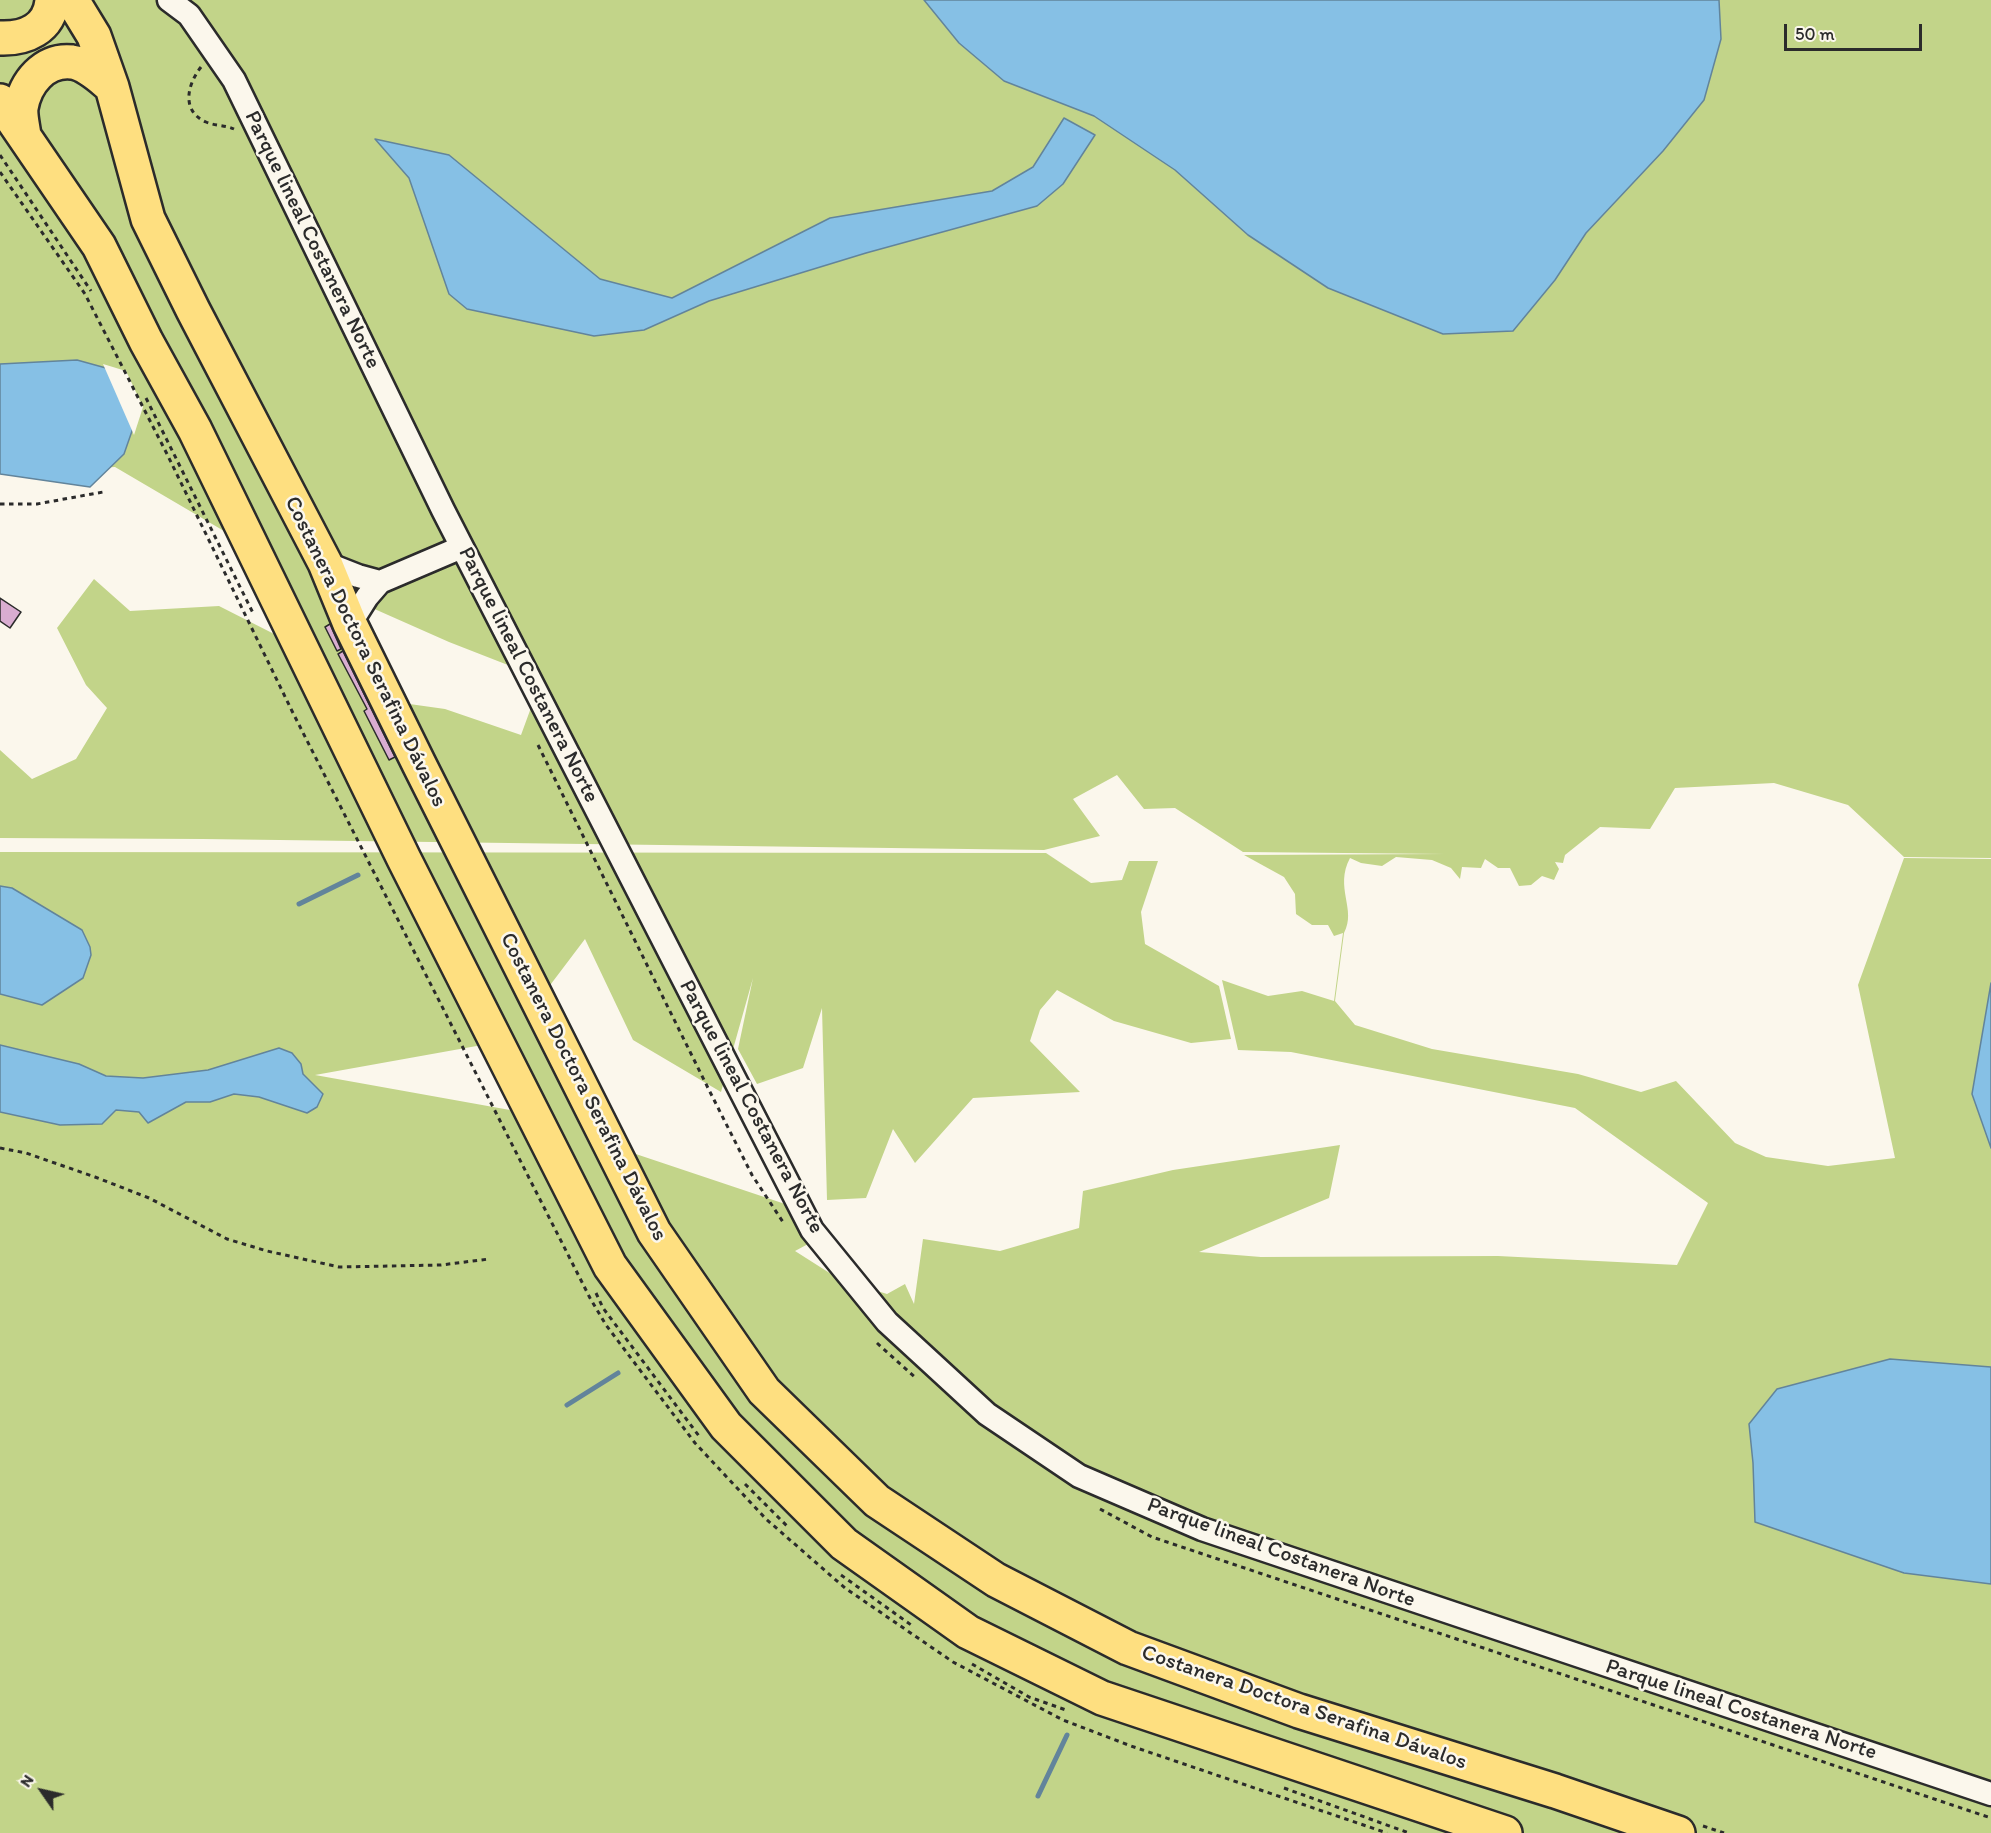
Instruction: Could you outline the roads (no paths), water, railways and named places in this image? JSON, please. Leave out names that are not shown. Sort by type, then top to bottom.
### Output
[{"type":"highway","points":[[0,38],[16,39],[35,30],[45,21],[52,0]]},
{"type":"highway","name":"Costanera Doctora Serafina Dávalos","points":[[72,0],[94,36],[112,87],[148,219],[193,310],[324,564],[350,624],[654,1232],[764,1391],[878,1501],[996,1580],[1128,1648],[1299,1711],[1562,1793],[1667,1829]]},
{"type":"highway","points":[[12,146],[27,89],[36,74],[52,64],[73,62],[93,71],[112,87]]},
{"type":"highway","points":[[0,101],[12,146],[99,246],[146,341],[195,430],[404,859],[610,1266],[726,1426],[844,1544],[968,1632],[1102,1698],[1505,1833]]},
{"type":"street","name":"Parque lineal Costanera Norte","points":[[169,0],[189,15],[234,80],[462,547],[812,1230],[887,1322],[987,1414],[1079,1476],[1202,1529],[1991,1794]]},
{"type":"street","points":[[350,624],[380,582],[462,547]]},
{"type":"street","points":[[324,564],[380,582]]},
{"type":"water","points":[[924,0],[1719,0],[1721,39],[1704,100],[1663,151],[1586,233],[1555,280],[1513,331],[1443,334],[1328,288],[1248,235],[1175,170],[1094,116],[1004,81],[959,43]]},
{"type":"water","points":[[1064,118],[1095,135],[1063,184],[1037,206],[866,253],[709,301],[644,330],[594,336],[467,309],[449,294],[409,178],[375,139],[449,155],[600,279],[672,298],[830,218],[992,191],[1033,167]]},
{"type":"water","points":[[77,360],[124,373],[140,408],[124,454],[90,487],[0,474],[0,364]]},
{"type":"water","points":[[0,886],[12,888],[82,930],[90,947],[91,955],[83,978],[42,1005],[0,994]]},
{"type":"water","points":[[1991,983],[1991,1148],[1972,1094]]},
{"type":"water","points":[[0,1045],[79,1064],[106,1076],[143,1078],[208,1070],[279,1048],[292,1053],[301,1064],[303,1074],[323,1094],[317,1107],[307,1113],[259,1097],[234,1094],[210,1102],[186,1102],[148,1123],[139,1112],[116,1110],[102,1124],[60,1125],[0,1112]]},
{"type":"water","points":[[1890,1359],[1991,1367],[1991,1584],[1904,1573],[1755,1522],[1749,1424],[1777,1389]]},
{"type":"waterway","points":[[299,904],[358,875]]},
{"type":"waterway","points":[[567,1405],[618,1373]]},
{"type":"waterway","points":[[1038,1796],[1067,1735]]}]
